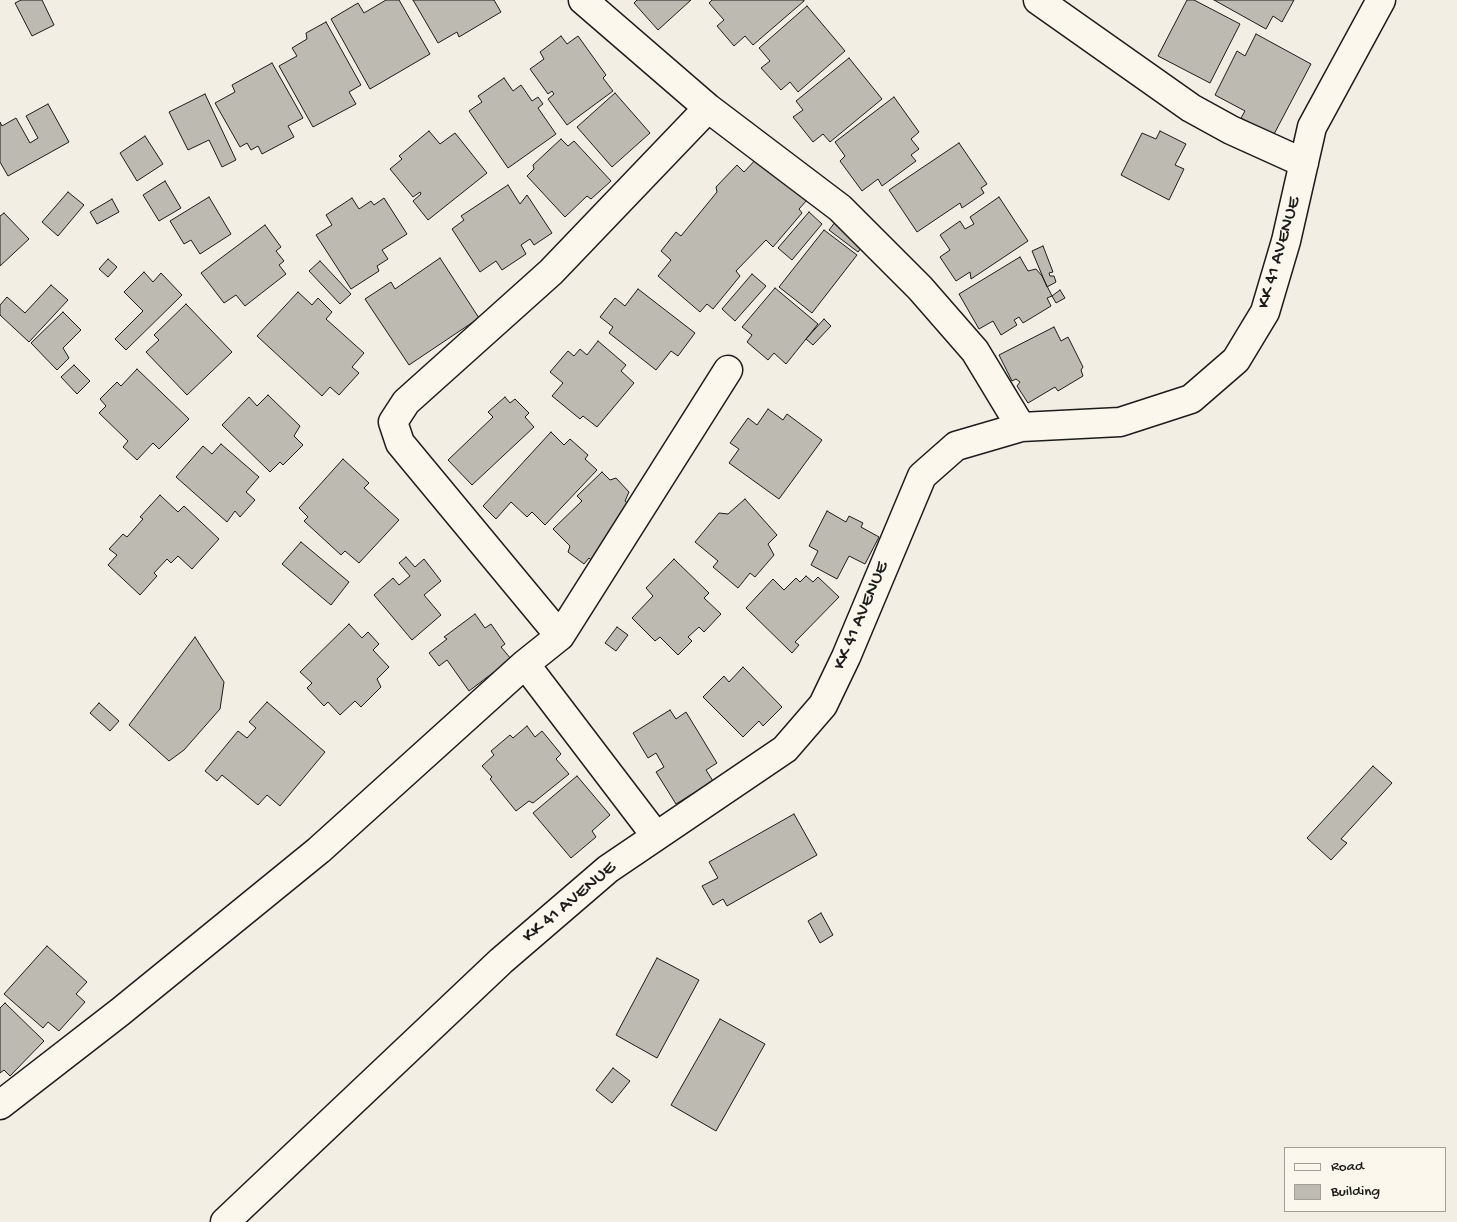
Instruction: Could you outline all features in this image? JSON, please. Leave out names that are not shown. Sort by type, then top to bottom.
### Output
[{"type":"street","points":[[583,0],[708,108],[840,208],[920,288],[975,351],[1021,427]]},
{"type":"street","points":[[1038,0],[1191,108],[1231,130],[1304,163]]},
{"type":"street","name":"KK 41 AVENUE","points":[[225,1222],[501,961],[608,869],[785,748],[823,705],[846,657],[922,476],[956,446],[1021,427],[1120,422],[1191,399],[1236,360],[1265,312],[1286,241],[1312,128],[1381,0]]},
{"type":"street","points":[[560,636],[400,442],[393,422],[406,402],[551,272],[708,108]]},
{"type":"street","points":[[0,1105],[120,1012],[320,850],[524,664],[560,636],[728,370]]},
{"type":"street","points":[[524,664],[656,836]]},
{"type":"building","points":[[21,0],[42,0],[54,25],[32,36],[15,3]]},
{"type":"building","points":[[386,0],[399,0],[430,54],[370,89],[331,19],[358,3],[364,13]]},
{"type":"building","points":[[413,0],[494,0],[501,12],[459,37],[457,32],[438,43]]},
{"type":"building","points":[[637,0],[691,0],[658,30],[634,3]]},
{"type":"building","points":[[712,0],[804,1],[753,45],[745,36],[734,46],[717,26],[724,20],[709,3]]},
{"type":"building","points":[[1187,0],[1194,0],[1240,24],[1210,83],[1158,56]]},
{"type":"building","points":[[1214,0],[1294,0],[1282,22],[1273,16],[1266,29]]},
{"type":"building","points":[[807,6],[845,51],[798,92],[790,82],[781,90],[761,68],[770,61],[759,48]]},
{"type":"building","points":[[326,22],[361,85],[349,92],[356,104],[313,127],[279,66],[297,56],[292,48],[307,39],[306,33]]},
{"type":"building","points":[[1256,34],[1311,64],[1273,136],[1241,118],[1245,111],[1215,95],[1237,51],[1245,56]]},
{"type":"building","points":[[561,36],[567,44],[578,36],[606,75],[603,78],[613,91],[567,125],[548,99],[554,94],[552,91],[548,94],[530,69],[544,59],[540,52]]},
{"type":"building","points":[[849,58],[882,99],[830,142],[823,134],[813,142],[793,117],[803,110],[796,101]]},
{"type":"building","points":[[272,63],[303,118],[288,126],[294,137],[262,154],[258,146],[251,150],[247,143],[240,147],[215,103],[235,92],[232,85]]},
{"type":"building","points":[[504,78],[513,91],[521,85],[532,101],[538,97],[543,104],[538,108],[556,134],[508,168],[469,111],[482,102],[478,96]]},
{"type":"building","points":[[615,93],[650,133],[612,167],[577,127]]},
{"type":"building","points":[[205,94],[236,160],[222,167],[209,140],[188,150],[169,112]]},
{"type":"building","points":[[894,97],[919,132],[911,139],[919,149],[911,155],[916,161],[882,186],[878,179],[862,191],[840,161],[845,156],[835,142]]},
{"type":"building","points":[[48,104],[69,142],[8,176],[0,162],[0,122],[2,126],[16,118],[30,143],[38,138],[26,116]]},
{"type":"building","points":[[429,131],[440,144],[455,133],[487,173],[428,220],[413,201],[421,194],[420,192],[413,197],[390,169],[402,159],[399,156]]},
{"type":"building","points":[[1160,131],[1186,144],[1175,165],[1184,169],[1169,200],[1121,175],[1142,133],[1156,139]]},
{"type":"building","points":[[145,136],[163,164],[137,181],[120,153]]},
{"type":"building","points":[[561,139],[568,146],[574,141],[611,181],[591,199],[587,196],[565,217],[527,176],[534,169],[533,165]]},
{"type":"building","points":[[959,143],[987,184],[981,188],[984,193],[962,208],[960,203],[917,232],[889,190]]},
{"type":"building","points":[[760,155],[807,200],[799,209],[802,213],[773,247],[766,240],[736,271],[740,276],[713,309],[707,304],[700,312],[658,276],[671,260],[661,251],[676,232],[681,236],[717,192],[716,187],[737,165],[744,172]]},
{"type":"building","points":[[165,181],[181,208],[159,221],[143,195]]},
{"type":"building","points":[[508,185],[520,204],[527,195],[552,233],[534,245],[530,239],[521,245],[526,254],[502,270],[496,261],[480,272],[452,229],[464,220],[461,216]]},
{"type":"building","points":[[68,192],[84,205],[58,236],[42,222]]},
{"type":"building","points":[[209,197],[231,234],[200,254],[191,240],[184,244],[170,221]]},
{"type":"building","points":[[999,197],[1028,241],[971,279],[970,272],[956,281],[940,257],[950,250],[940,235],[960,221],[965,229],[974,224],[970,217]]},
{"type":"building","points":[[352,198],[359,209],[371,201],[374,205],[384,198],[407,234],[382,250],[388,259],[377,266],[379,271],[351,289],[316,235],[332,225],[326,215]]},
{"type":"building","points":[[112,199],[119,212],[97,224],[90,212]]},
{"type":"building","points":[[809,212],[822,224],[792,260],[778,248]]},
{"type":"building","points":[[4,213],[29,239],[0,266],[0,216]]},
{"type":"building","points":[[836,221],[865,243],[858,252],[829,230]]},
{"type":"building","points":[[265,225],[281,247],[276,251],[284,261],[279,265],[286,274],[245,306],[236,295],[224,303],[201,273]]},
{"type":"building","points":[[824,230],[857,255],[812,313],[779,287]]},
{"type":"building","points":[[1043,246],[1053,272],[1049,273],[1050,276],[1054,276],[1056,282],[1047,287],[1032,251]]},
{"type":"building","points":[[1020,257],[1028,271],[1036,269],[1042,276],[1052,296],[1047,298],[1051,306],[1023,323],[1019,317],[1014,320],[1017,325],[1001,335],[993,321],[979,329],[959,294]]},
{"type":"building","points":[[440,258],[479,318],[409,365],[365,299],[391,282],[395,289]]},
{"type":"building","points":[[108,259],[117,267],[108,277],[99,269]]},
{"type":"building","points":[[320,261],[351,294],[340,304],[309,271]]},
{"type":"building","points":[[144,272],[153,282],[161,273],[182,295],[126,350],[115,339],[143,311],[124,292]]},
{"type":"building","points":[[752,274],[766,286],[735,321],[722,309]]},
{"type":"building","points":[[51,285],[68,300],[29,342],[0,315],[0,305],[7,297],[25,313]]},
{"type":"building","points":[[775,288],[818,324],[786,364],[774,353],[768,360],[747,342],[752,335],[742,327]]},
{"type":"building","points":[[638,289],[695,333],[678,356],[671,351],[656,370],[609,333],[613,327],[600,317],[615,298],[625,306]]},
{"type":"building","points":[[1060,290],[1065,298],[1056,303],[1052,296]]},
{"type":"building","points":[[298,292],[312,305],[318,298],[332,312],[326,319],[364,353],[352,367],[359,373],[339,395],[330,387],[322,396],[257,336]]},
{"type":"building","points":[[186,304],[232,352],[187,395],[146,352],[159,340],[154,335]]},
{"type":"building","points":[[63,312],[81,330],[63,348],[69,358],[57,370],[31,343]]},
{"type":"building","points":[[824,319],[831,326],[813,345],[806,339]]},
{"type":"building","points":[[1054,327],[1061,341],[1068,337],[1083,367],[1081,370],[1083,376],[1058,391],[1055,387],[1028,403],[1017,386],[1020,382],[1016,379],[1012,381],[999,355]]},
{"type":"building","points":[[598,341],[626,365],[621,371],[634,383],[597,427],[583,416],[580,419],[552,396],[563,383],[550,372],[568,351],[574,356],[580,349],[587,355]]},
{"type":"building","points":[[74,365],[90,381],[77,394],[61,377]]},
{"type":"building","points":[[137,369],[189,419],[159,449],[153,443],[137,460],[123,447],[128,441],[99,413],[106,406],[100,399],[117,382],[121,386]]},
{"type":"building","points":[[268,395],[300,426],[294,436],[303,445],[283,465],[280,462],[270,472],[222,425],[249,397],[257,406]]},
{"type":"building","points":[[505,397],[510,403],[515,399],[529,413],[525,417],[534,427],[472,485],[448,460],[493,417],[488,412]]},
{"type":"building","points":[[768,409],[783,420],[787,414],[822,440],[779,499],[729,463],[739,449],[730,443],[748,418],[757,425]]},
{"type":"building","points":[[551,432],[564,445],[570,439],[588,455],[585,459],[597,470],[545,525],[532,512],[527,517],[511,502],[496,519],[483,506]]},
{"type":"building","points":[[221,444],[259,477],[246,492],[255,500],[240,517],[235,511],[227,522],[176,477],[203,446],[212,454]]},
{"type":"building","points":[[343,459],[369,483],[364,488],[399,520],[359,563],[345,551],[341,555],[304,521],[308,517],[299,508]]},
{"type":"building","points":[[602,472],[610,480],[616,478],[629,492],[625,501],[635,509],[593,562],[589,558],[584,564],[568,552],[570,546],[553,529],[582,501],[577,496]]},
{"type":"building","points":[[160,495],[178,512],[184,506],[219,539],[192,569],[178,556],[171,563],[167,559],[154,573],[157,576],[140,595],[108,565],[117,555],[109,549],[123,534],[127,537],[143,519],[140,517]]},
{"type":"building","points":[[745,499],[777,535],[768,544],[774,555],[755,577],[750,573],[738,588],[713,567],[718,561],[695,542],[719,513],[728,514]]},
{"type":"building","points":[[827,511],[846,522],[849,516],[863,523],[861,527],[879,537],[865,564],[849,556],[837,579],[811,565],[818,551],[809,546]]},
{"type":"building","points":[[301,542],[349,582],[331,605],[282,564]]},
{"type":"building","points":[[406,557],[415,567],[424,559],[441,581],[424,595],[441,615],[412,640],[374,595],[393,578],[399,585],[410,576],[399,563]]},
{"type":"building","points":[[674,559],[709,593],[704,598],[721,614],[704,632],[699,627],[688,637],[692,641],[678,655],[660,637],[655,641],[632,618],[653,596],[646,588]]},
{"type":"building","points":[[806,576],[813,582],[818,577],[839,597],[795,642],[799,645],[792,653],[746,608],[773,579],[784,590],[796,578],[800,582]]},
{"type":"building","points":[[475,614],[485,628],[491,624],[505,644],[501,647],[511,659],[469,691],[447,660],[439,666],[429,653],[447,639],[444,637]]},
{"type":"building","points":[[349,624],[362,638],[368,632],[379,644],[373,650],[389,667],[377,679],[381,687],[361,707],[355,701],[340,715],[328,702],[324,706],[307,688],[312,683],[300,672]]},
{"type":"building","points":[[617,627],[628,635],[616,651],[605,643]]},
{"type":"building","points":[[195,637],[224,682],[220,709],[184,750],[169,761],[129,725]]},
{"type":"building","points":[[743,667],[782,707],[763,726],[759,721],[743,737],[703,697],[724,676],[729,682]]},
{"type":"building","points":[[267,702],[325,752],[280,806],[267,795],[258,805],[222,775],[217,781],[205,771],[238,731],[247,738],[256,728],[249,722]]},
{"type":"building","points":[[99,703],[119,721],[110,731],[90,713]]},
{"type":"building","points":[[670,710],[676,719],[686,712],[717,763],[706,770],[713,781],[676,804],[656,772],[664,767],[656,753],[648,758],[633,733]]},
{"type":"building","points":[[527,726],[535,737],[542,731],[561,754],[556,759],[569,774],[533,803],[529,801],[516,811],[482,766],[494,755],[491,751],[510,735],[513,738]]},
{"type":"building","points":[[1373,766],[1392,783],[1341,839],[1347,843],[1331,860],[1307,838]]},
{"type":"building","points":[[577,776],[610,815],[592,831],[596,837],[571,858],[533,813]]},
{"type":"building","points":[[794,814],[817,855],[727,906],[723,899],[713,905],[702,886],[718,878],[709,862]]},
{"type":"building","points":[[821,913],[833,935],[820,943],[808,921]]},
{"type":"building","points":[[47,946],[87,982],[76,994],[85,1002],[59,1031],[48,1022],[43,1028],[4,994]]},
{"type":"building","points":[[657,958],[699,980],[657,1058],[616,1035]]},
{"type":"building","points":[[5,1003],[44,1041],[10,1076],[4,1070],[0,1073],[0,1008]]},
{"type":"building","points":[[720,1019],[765,1044],[716,1131],[671,1105]]},
{"type":"building","points":[[613,1068],[630,1081],[612,1103],[596,1090]]}]
